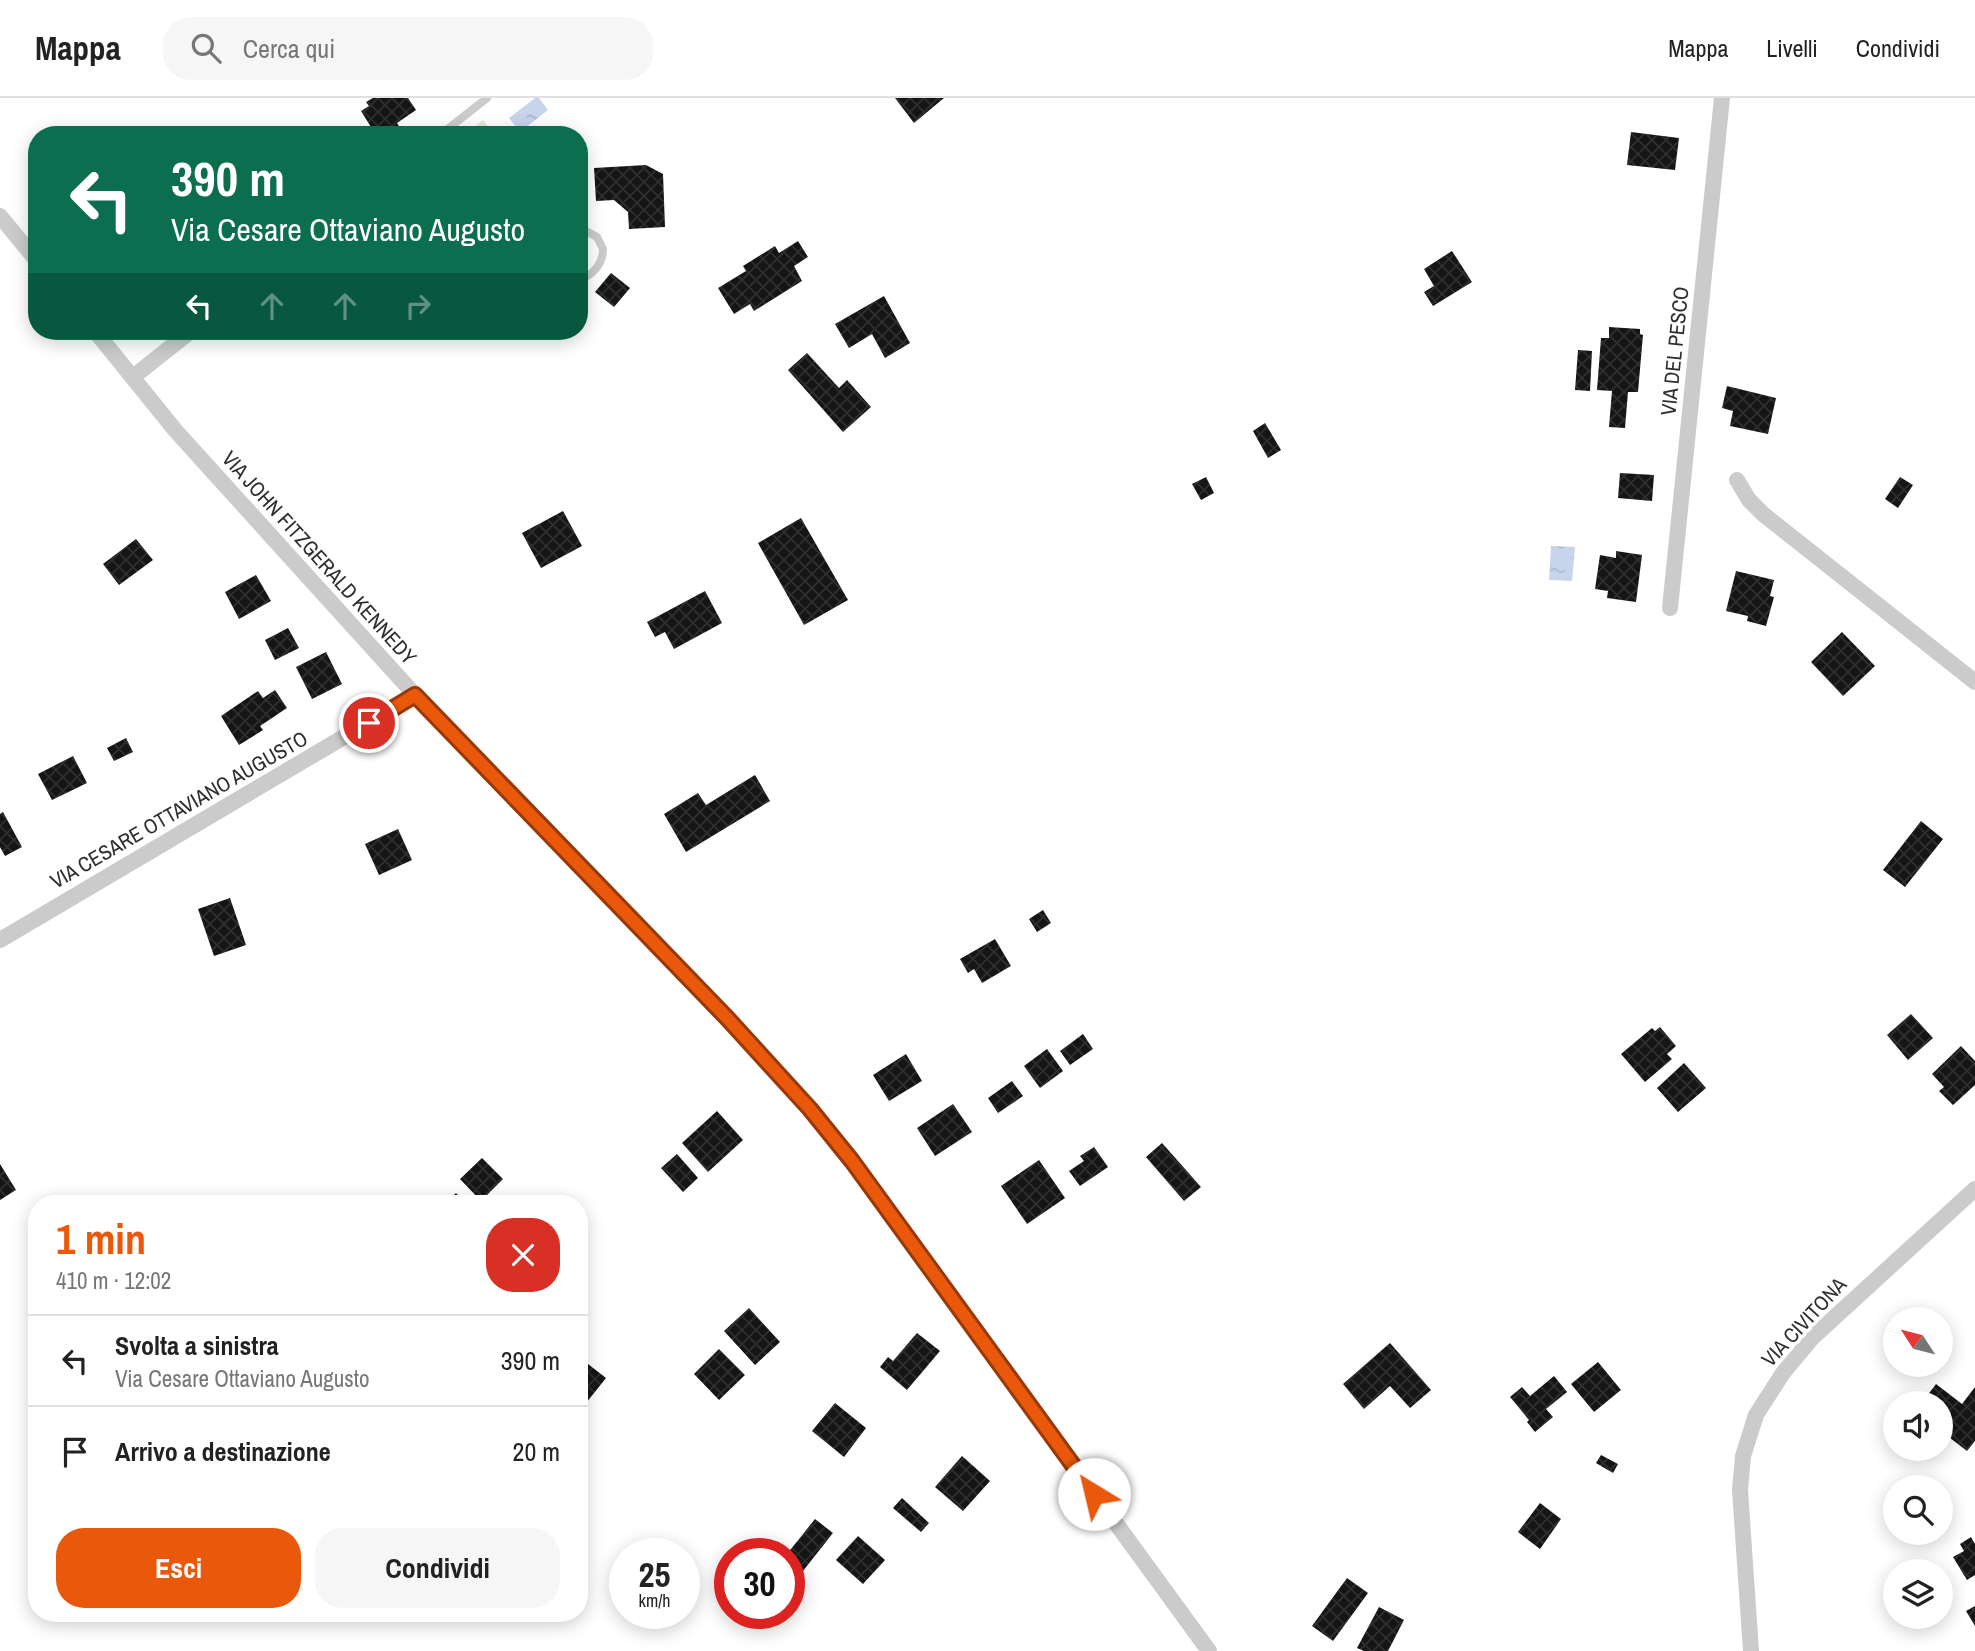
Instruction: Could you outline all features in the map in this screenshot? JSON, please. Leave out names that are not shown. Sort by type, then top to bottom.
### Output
[{"type":"street","name":"VIA DEL PESCO","points":[[1670,608],[1722,98]]},
{"type":"street","points":[[0,216],[28,250]]},
{"type":"street","name":"VIA JOHN FITZGERALD KENNEDY","points":[[103,340],[174,430],[415,695],[728,1019],[810,1109],[866,1179],[1209,1651]]},
{"type":"street","points":[[133,376],[179,340]]},
{"type":"street","points":[[1737,480],[1763,514],[1975,682]]},
{"type":"street","name":"VIA CESARE OTTAVIANO AUGUSTO","points":[[0,940],[415,695]]},
{"type":"street","name":"VIA CIVITONA","points":[[1751,1651],[1740,1490],[1743,1456],[1756,1415],[1773,1385],[1813,1337],[1975,1189]]},
{"type":"lane","points":[[451,126],[487,98]]},
{"type":"lane","points":[[588,232],[597,237],[603,249],[600,263],[588,275]]},
{"type":"green space","points":[[483,120],[487,126],[475,126]]},
{"type":"water","points":[[535,98],[539,98],[548,110],[528,126],[515,126],[509,118]]},
{"type":"water","points":[[1551,546],[1575,547],[1572,581],[1549,580]]},
{"type":"building","points":[[373,98],[408,98],[416,110],[397,123],[399,126],[370,126],[361,111],[369,106],[366,102]]},
{"type":"building","points":[[895,98],[944,98],[914,123]]},
{"type":"building","points":[[1631,132],[1679,138],[1675,170],[1627,165]]},
{"type":"building","points":[[646,165],[663,174],[665,227],[629,229],[628,212],[614,200],[596,201],[594,168]]},
{"type":"building","points":[[798,241],[808,257],[794,266],[802,281],[754,311],[750,304],[734,314],[718,288],[746,271],[743,266],[775,246],[779,253]]},
{"type":"building","points":[[1452,251],[1472,282],[1433,306],[1424,292],[1434,286],[1424,269]]},
{"type":"building","points":[[611,273],[630,288],[614,307],[595,292]]},
{"type":"building","points":[[884,296],[910,343],[885,358],[872,334],[849,348],[835,324]]},
{"type":"building","points":[[1609,327],[1640,329],[1640,334],[1643,335],[1638,392],[1628,392],[1625,428],[1609,427],[1612,391],[1597,390],[1601,338],[1609,338]]},
{"type":"building","points":[[1578,350],[1592,351],[1590,391],[1575,390]]},
{"type":"building","points":[[807,353],[839,388],[847,380],[871,407],[843,432],[788,370]]},
{"type":"building","points":[[1727,386],[1776,398],[1768,434],[1730,426],[1733,411],[1722,408]]},
{"type":"building","points":[[1265,423],[1281,450],[1268,458],[1253,431]]},
{"type":"building","points":[[1620,473],[1654,475],[1652,501],[1618,498]]},
{"type":"building","points":[[1206,477],[1214,493],[1201,500],[1192,484]]},
{"type":"building","points":[[1900,477],[1913,485],[1898,508],[1885,499]]},
{"type":"building","points":[[563,511],[582,546],[541,568],[522,533]]},
{"type":"building","points":[[801,518],[848,600],[804,625],[758,543]]},
{"type":"building","points":[[136,539],[153,560],[119,585],[103,564]]},
{"type":"building","points":[[1616,551],[1642,555],[1636,602],[1607,598],[1608,591],[1595,589],[1600,555],[1616,558]]},
{"type":"building","points":[[1736,571],[1774,580],[1770,596],[1774,597],[1766,626],[1747,621],[1748,616],[1726,611]]},
{"type":"building","points":[[256,575],[271,601],[239,619],[225,592]]},
{"type":"building","points":[[705,591],[722,623],[674,649],[665,632],[655,637],[647,622]]},
{"type":"building","points":[[288,628],[299,648],[275,660],[265,640]]},
{"type":"building","points":[[1842,632],[1875,666],[1843,696],[1811,662]]},
{"type":"building","points":[[326,652],[342,684],[312,699],[296,667]]},
{"type":"building","points":[[275,690],[287,708],[260,726],[263,730],[239,745],[221,716],[258,691],[263,698]]},
{"type":"building","points":[[126,738],[133,752],[114,761],[107,748]]},
{"type":"building","points":[[73,756],[87,783],[52,800],[38,774]]},
{"type":"building","points":[[755,775],[770,801],[686,852],[664,814],[698,793],[706,805]]},
{"type":"building","points":[[3,812],[22,847],[5,856],[0,847],[0,814]]},
{"type":"building","points":[[1921,821],[1943,839],[1905,887],[1883,870]]},
{"type":"building","points":[[398,829],[412,860],[379,875],[365,844]]},
{"type":"building","points":[[230,898],[246,945],[214,956],[198,909]]},
{"type":"building","points":[[1043,910],[1051,923],[1037,932],[1029,919]]},
{"type":"building","points":[[995,939],[1011,966],[982,983],[974,969],[968,973],[960,959]]},
{"type":"building","points":[[1911,1014],[1933,1038],[1908,1060],[1887,1035]]},
{"type":"building","points":[[1660,1027],[1676,1046],[1667,1054],[1672,1059],[1645,1082],[1621,1054],[1652,1028],[1655,1031]]},
{"type":"building","points":[[1083,1034],[1093,1049],[1070,1065],[1060,1051]]},
{"type":"building","points":[[1961,1046],[1975,1061],[1975,1085],[1953,1105],[1939,1091],[1944,1087],[1932,1074]]},
{"type":"building","points":[[1047,1049],[1063,1071],[1040,1088],[1024,1066]]},
{"type":"building","points":[[906,1054],[922,1081],[889,1101],[873,1075]]},
{"type":"building","points":[[1684,1063],[1706,1088],[1678,1112],[1657,1088]]},
{"type":"building","points":[[1012,1081],[1023,1096],[998,1113],[988,1098]]},
{"type":"building","points":[[953,1104],[972,1132],[935,1156],[917,1128]]},
{"type":"building","points":[[717,1111],[743,1140],[708,1172],[682,1143]]},
{"type":"building","points":[[1162,1143],[1201,1187],[1184,1201],[1146,1157]]},
{"type":"building","points":[[1094,1147],[1108,1167],[1080,1186],[1069,1171],[1084,1161],[1080,1156]]},
{"type":"building","points":[[677,1154],[698,1178],[683,1192],[661,1168]]},
{"type":"building","points":[[482,1158],[503,1179],[487,1195],[475,1195],[460,1179]]},
{"type":"building","points":[[1039,1160],[1065,1198],[1027,1224],[1001,1186]]},
{"type":"building","points":[[0,1164],[16,1190],[0,1200]]},
{"type":"building","points":[[749,1308],[780,1342],[755,1365],[724,1331]]},
{"type":"building","points":[[917,1333],[940,1351],[907,1390],[880,1367],[888,1357],[893,1361]]},
{"type":"building","points":[[1390,1343],[1431,1390],[1410,1408],[1390,1386],[1364,1409],[1343,1384]]},
{"type":"building","points":[[719,1349],[745,1375],[719,1400],[694,1374]]},
{"type":"building","points":[[1598,1362],[1621,1390],[1594,1412],[1571,1384]]},
{"type":"building","points":[[588,1364],[606,1378],[588,1401]]},
{"type":"building","points":[[1554,1376],[1567,1392],[1546,1409],[1553,1417],[1535,1432],[1510,1397],[1522,1387],[1530,1396]]},
{"type":"building","points":[[1936,1384],[1945,1391],[1931,1391]]},
{"type":"building","points":[[1975,1387],[1975,1441],[1967,1451],[1953,1440],[1953,1397],[1962,1404]]},
{"type":"building","points":[[835,1403],[866,1428],[844,1457],[812,1431]]},
{"type":"building","points":[[1601,1455],[1618,1464],[1613,1473],[1596,1463]]},
{"type":"building","points":[[962,1456],[990,1481],[963,1511],[935,1487]]},
{"type":"building","points":[[902,1498],[929,1523],[921,1532],[893,1508]]},
{"type":"building","points":[[1540,1503],[1561,1519],[1540,1549],[1518,1532]]},
{"type":"building","points":[[815,1519],[833,1533],[805,1568],[805,1538],[800,1538]]},
{"type":"building","points":[[858,1536],[885,1560],[863,1584],[836,1560]]},
{"type":"building","points":[[1971,1537],[1975,1544],[1975,1575],[1967,1580],[1953,1557],[1964,1551],[1960,1544]]},
{"type":"building","points":[[1347,1578],[1368,1593],[1333,1641],[1312,1626]]},
{"type":"building","points":[[1975,1606],[1975,1626],[1966,1611]]},
{"type":"building","points":[[1379,1607],[1404,1620],[1388,1651],[1364,1651],[1357,1648]]},
{"type":"route","points":[[369,723],[415,695],[728,1019],[810,1109],[852,1161],[1094,1494]]}]
